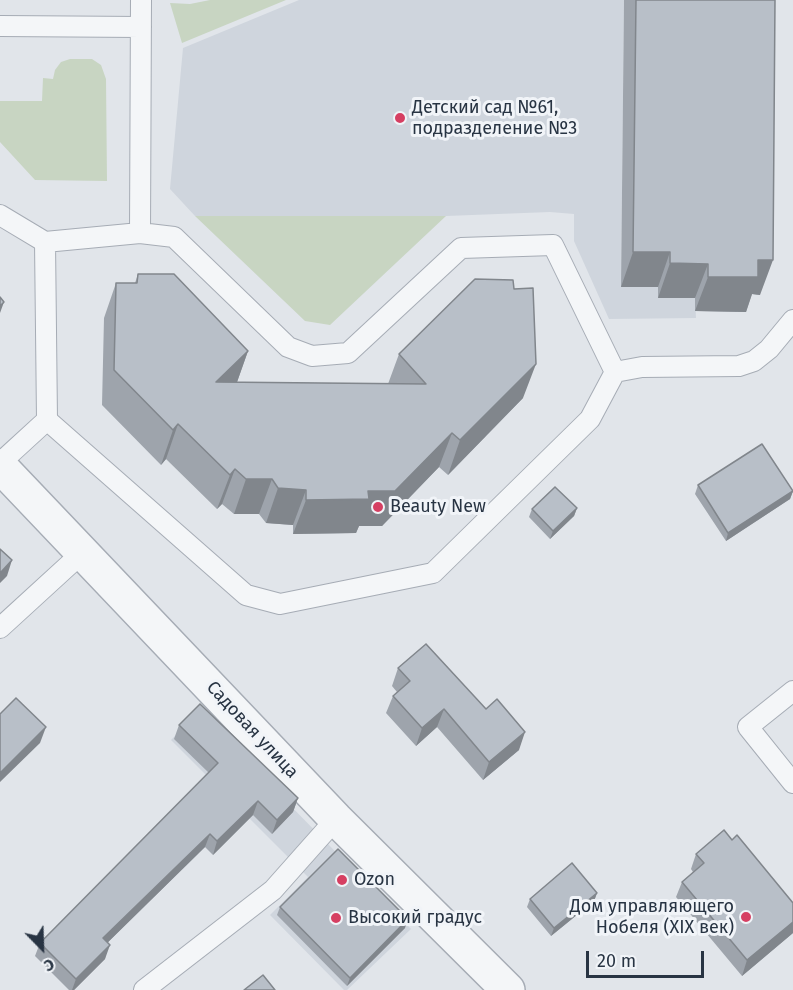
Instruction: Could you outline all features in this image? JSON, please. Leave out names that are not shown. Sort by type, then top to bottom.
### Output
[{"type":"street","name":"Садовая улица","points":[[0,465],[336,819],[508,990]]},
{"type":"lane","points":[[140,233],[141,0]]},
{"type":"lane","points":[[0,27],[141,27]]},
{"type":"lane","points":[[0,215],[45,242],[140,233],[174,237],[288,347],[312,356],[348,353],[461,248],[553,245],[615,372]]},
{"type":"lane","points":[[45,242],[48,420],[246,595],[280,604],[434,573],[590,419],[615,372]]},
{"type":"lane","points":[[615,372],[642,367],[739,366],[754,361],[793,321]]},
{"type":"lane","points":[[0,465],[48,420]]},
{"type":"lane","points":[[0,628],[82,552]]},
{"type":"lane","points":[[793,692],[748,727],[793,783]]},
{"type":"lane","points":[[144,990],[273,890],[336,819]]},
{"type":"shaded area","name":"Детский сад №61, подразделение №3","points":[[299,0],[624,0],[621,287],[658,287],[658,298],[695,298],[696,318],[609,319],[574,241],[574,214],[550,212],[446,216],[195,216],[170,189],[183,48]]},
{"type":"shaded area","points":[[199,712],[411,929],[347,990],[344,990],[270,915],[308,877],[171,740]]},
{"type":"green space","points":[[210,0],[286,0],[182,43],[170,3],[190,4]]},
{"type":"green space","points":[[70,59],[92,59],[101,65],[106,79],[107,181],[35,180],[0,142],[0,101],[42,101],[43,78],[53,79],[55,70],[61,62]]},
{"type":"green space","points":[[195,216],[446,216],[330,325],[305,321]]},
{"type":"building","points":[[636,0],[775,0],[773,260],[758,260],[758,277],[708,277],[708,264],[670,263],[670,252],[633,252]]},
{"type":"building","points":[[138,274],[174,274],[248,351],[216,382],[426,384],[399,354],[475,279],[513,280],[514,289],[533,288],[536,364],[460,440],[452,433],[395,491],[368,491],[369,499],[306,500],[306,490],[278,488],[272,479],[246,479],[235,469],[230,475],[178,424],[173,430],[114,370],[116,283],[137,283]]},
{"type":"building","points":[[762,444],[793,491],[728,533],[698,485]]},
{"type":"building","points":[[555,487],[577,508],[553,531],[532,509]]},
{"type":"building","points":[[0,549],[12,560],[0,573]]},
{"type":"building","points":[[426,644],[486,709],[497,699],[525,732],[489,762],[444,709],[422,728],[393,696],[410,681],[398,668]]},
{"type":"building","points":[[16,698],[46,727],[0,773],[0,714]]},
{"type":"building","points":[[200,704],[298,798],[277,820],[258,801],[217,841],[210,834],[103,938],[110,945],[76,979],[40,943],[218,763],[179,725]]},
{"type":"building","points":[[724,830],[732,840],[737,835],[793,903],[793,922],[747,960],[682,882],[704,863],[696,854]]},
{"type":"building","points":[[338,849],[408,919],[350,978],[280,907]]},
{"type":"building","points":[[572,863],[597,893],[554,928],[530,899]]},
{"type":"building","points":[[263,975],[275,990],[244,990]]},
{"type":"place","name":"Детский сад №61, подразделение №3","points":[[400,118]]},
{"type":"place","name":"Beauty New","points":[[378,507]]},
{"type":"place","name":"Ozon","points":[[342,880]]},
{"type":"place","name":"Дом управляющего Нобеля (XIX век)","points":[[746,917]]},
{"type":"place","name":"Высокий градус","points":[[336,918]]}]
